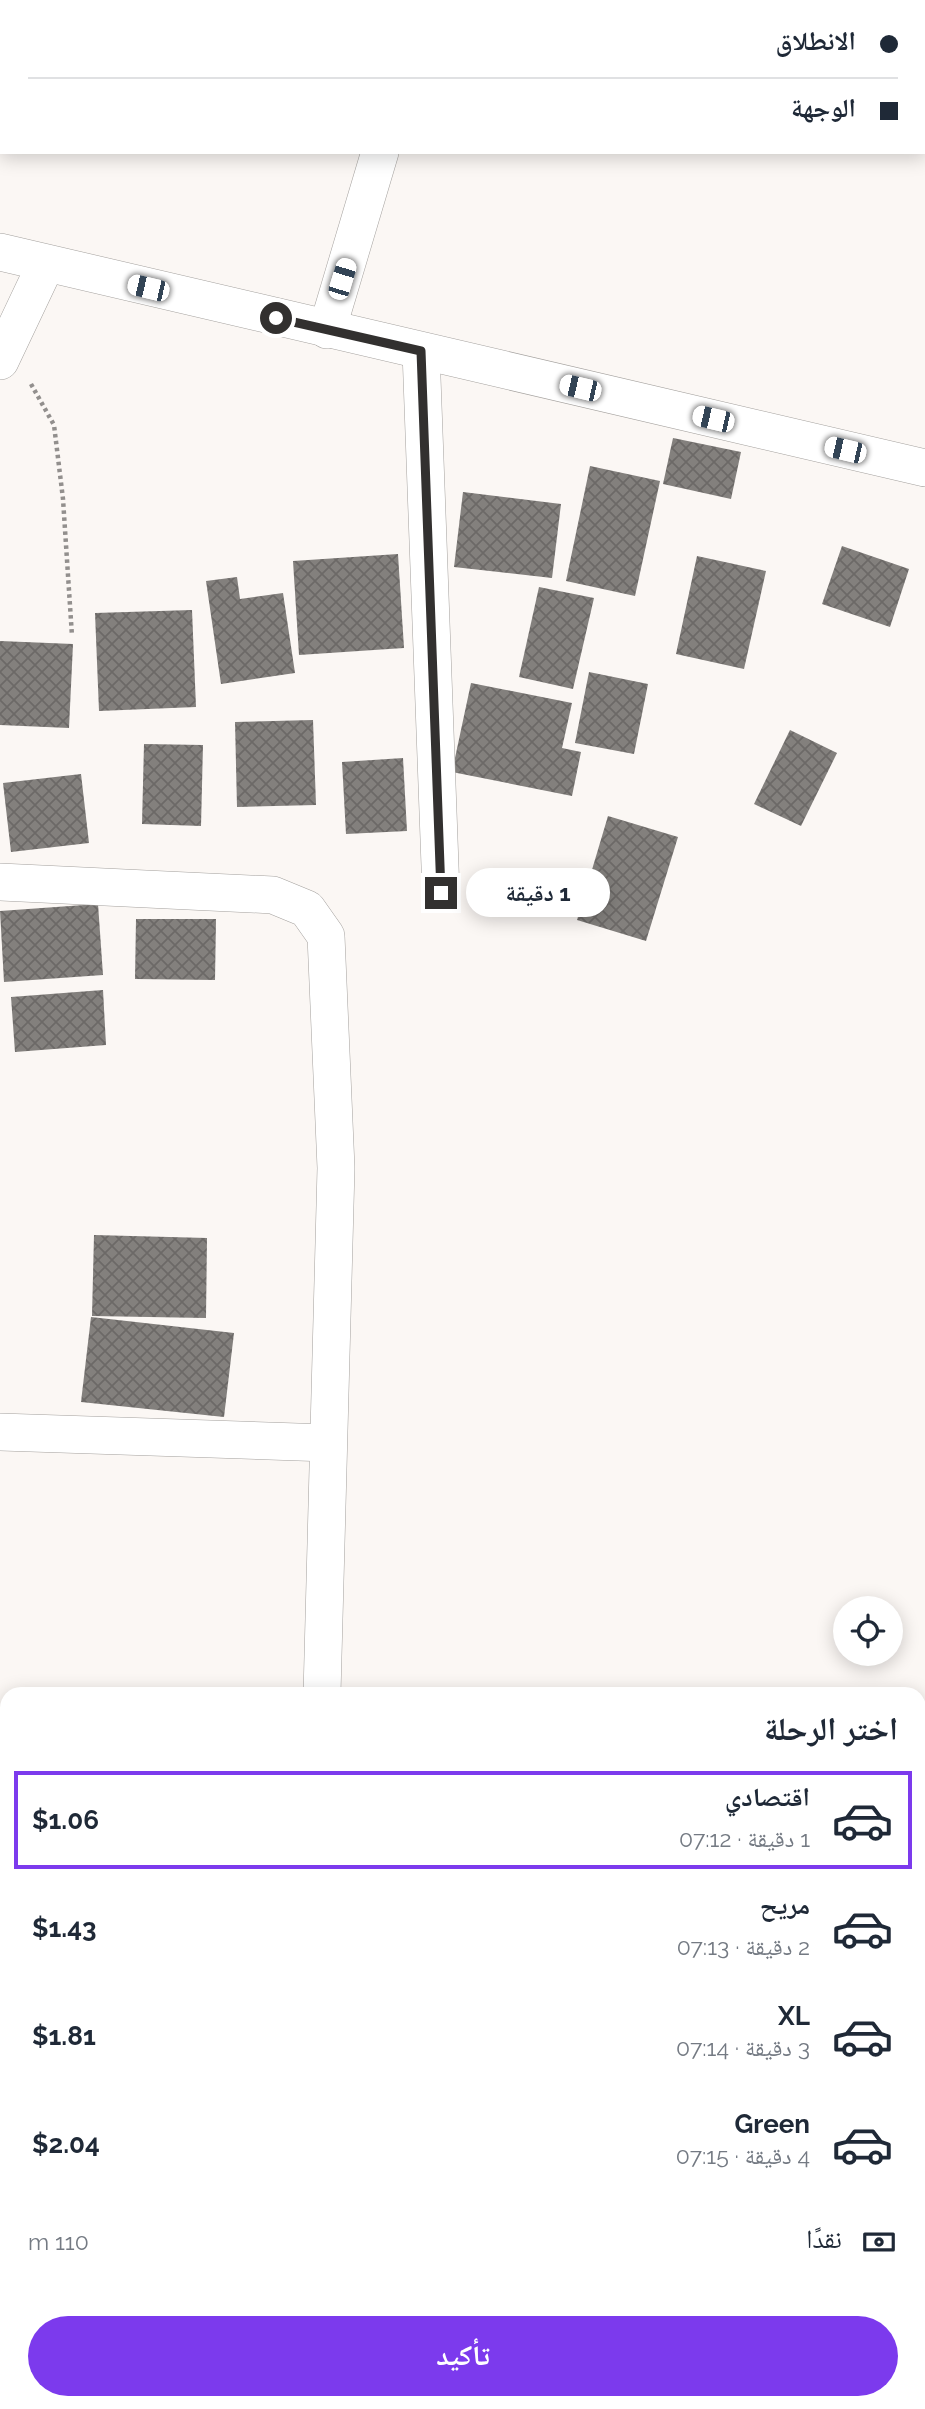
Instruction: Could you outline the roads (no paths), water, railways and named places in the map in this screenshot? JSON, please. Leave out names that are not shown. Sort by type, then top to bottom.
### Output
[{"type":"street","points":[[327,330],[379,154]]},
{"type":"street","points":[[0,252],[925,468]]},
{"type":"street","points":[[4,352],[46,264]]},
{"type":"street","points":[[421,351],[441,893]]},
{"type":"street","points":[[0,882],[273,895],[307,909],[326,936],[336,1168],[322,1687]]},
{"type":"street","points":[[0,1432],[328,1443]]}]
